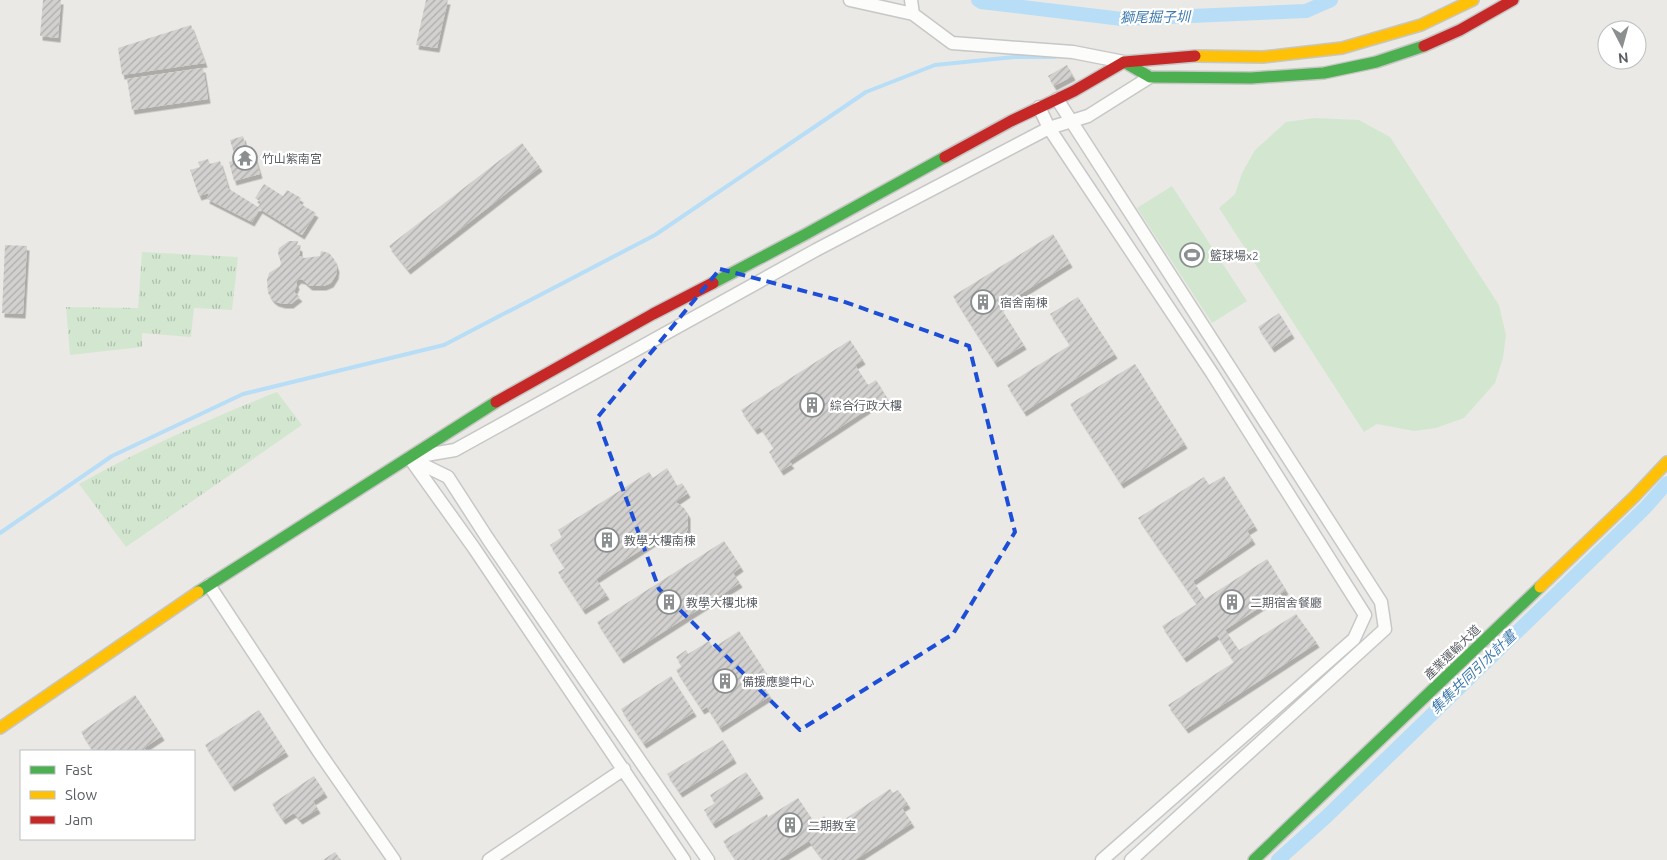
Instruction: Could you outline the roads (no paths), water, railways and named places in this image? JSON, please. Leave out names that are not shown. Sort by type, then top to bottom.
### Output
[{"type":"street","points":[[850,0],[913,14],[952,44],[1073,52],[1124,62],[1186,56],[1263,57],[1342,48],[1421,25],[1473,0]]},
{"type":"street","points":[[911,0],[913,14]]},
{"type":"street","points":[[1124,62],[1150,77],[1251,78],[1324,73],[1376,62],[1421,47],[1502,8],[1513,0]]},
{"type":"street","points":[[0,728],[209,585],[497,401],[644,319],[806,234],[1124,62]]},
{"type":"street","points":[[409,458],[455,450],[816,250],[1049,128],[1088,116],[1150,77]]},
{"type":"street","points":[[1057,99],[1382,602],[1385,629],[1131,860]]},
{"type":"street","points":[[1039,107],[1049,128],[1231,402],[1365,614],[1354,639],[1102,860]]},
{"type":"street","points":[[409,458],[479,556],[684,860]]},
{"type":"street","points":[[409,458],[448,477],[488,539],[708,860]]},
{"type":"street","name":"產業運輸大道","points":[[1254,860],[1613,518],[1667,462]]},
{"type":"street","points":[[209,585],[319,752],[394,860]]},
{"type":"street","points":[[489,860],[624,769]]},
{"type":"street","points":[[1156,813],[1169,825]]},
{"type":"waterway","name":"獅尾掘子圳","points":[[978,0],[981,2],[1122,19],[1306,11],[1331,0]]},
{"type":"waterway","points":[[0,533],[112,456],[243,394],[444,345],[655,235],[866,92],[935,65],[1014,57],[1055,57]]},
{"type":"waterway","name":"集集共同引水計畫","points":[[1278,860],[1326,817],[1645,508],[1667,483]]},
{"type":"place","name":"竹山紫南宮","points":[[245,158]]},
{"type":"place","name":"籃球場x2","points":[[1192,255]]},
{"type":"place","name":"宿舍南棟","points":[[983,302]]},
{"type":"place","name":"綜合行政大樓","points":[[812,405]]},
{"type":"place","name":"教學大樓南棟","points":[[607,540]]},
{"type":"place","name":"教學大樓北棟","points":[[669,602]]},
{"type":"place","name":"二期宿舍餐廳","points":[[1232,602]]},
{"type":"place","name":"備援應變中心","points":[[725,681]]},
{"type":"place","name":"二期教室","points":[[790,825]]}]
